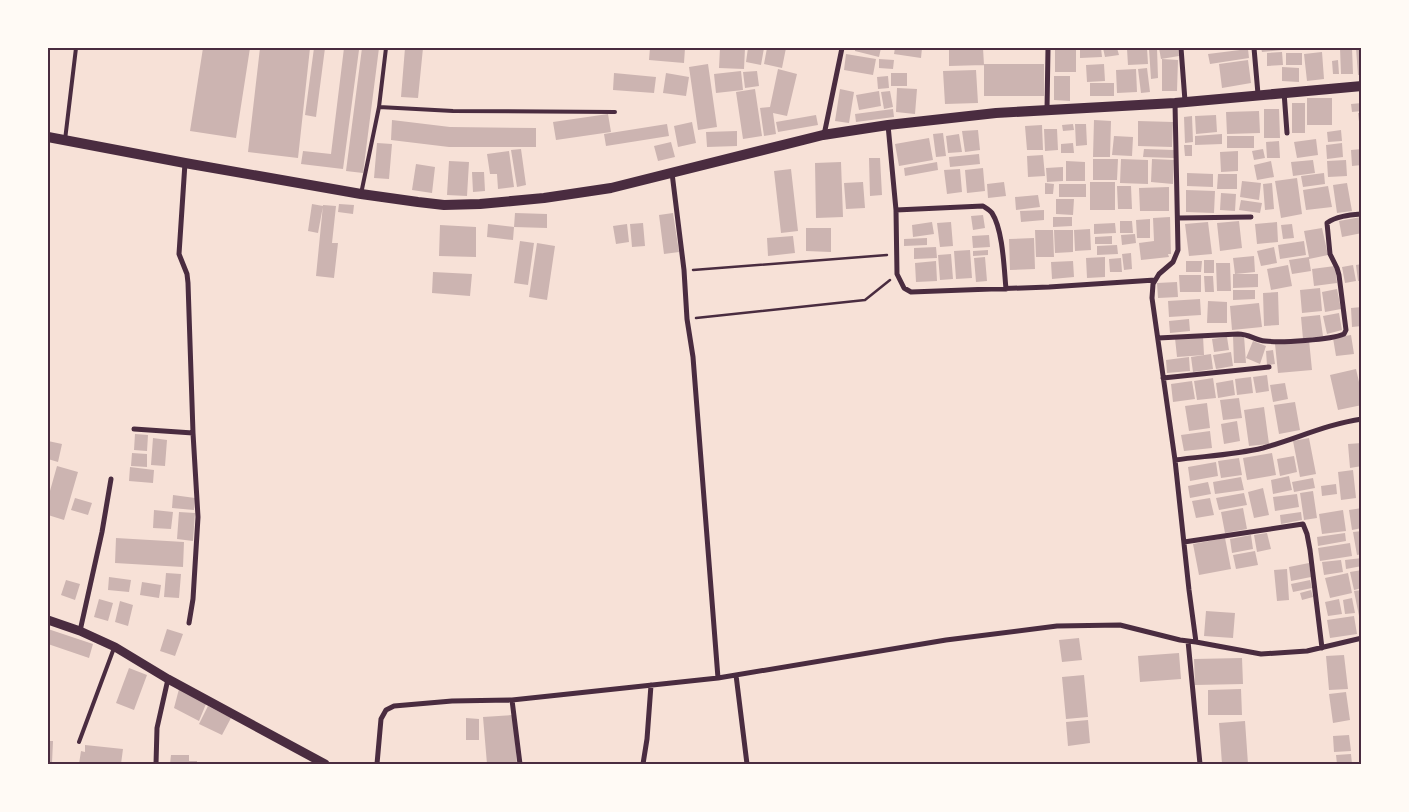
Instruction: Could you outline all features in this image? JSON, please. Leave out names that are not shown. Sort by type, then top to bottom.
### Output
[{"type":"main road","points":[[48,137],[361,194],[444,205],[499,203],[610,188],[824,135],[888,125],[996,113],[1180,102],[1362,86]]},
{"type":"street","points":[[824,135],[842,48]]},
{"type":"street","points":[[1047,110],[1048,48]]},
{"type":"street","points":[[1181,48],[1178,250],[1173,262],[1159,274],[1153,284],[1152,298],[1175,460],[1196,642]]},
{"type":"street","points":[[1254,48],[1258,94]]},
{"type":"street","points":[[1284,92],[1287,133]]},
{"type":"street","points":[[888,125],[896,210],[897,274],[901,286],[904,288],[911,292],[1006,289],[1156,280]]},
{"type":"street","points":[[185,163],[178,254],[187,274],[188,283],[198,517],[193,599],[189,623]]},
{"type":"street","points":[[672,172],[684,270],[687,319],[693,357],[718,678]]},
{"type":"street","points":[[896,210],[982,206],[991,211],[998,225],[1006,289]]},
{"type":"street","points":[[1158,338],[1247,334],[1264,341],[1277,341],[1323,339],[1344,334],[1346,330],[1339,275],[1330,254],[1327,223],[1328,221],[1362,214]]},
{"type":"street","points":[[1178,218],[1251,217]]},
{"type":"street","points":[[1163,378],[1268,367]]},
{"type":"street","points":[[1175,460],[1264,448],[1334,424],[1362,419]]},
{"type":"street","points":[[134,428],[193,433]]},
{"type":"street","points":[[80,631],[102,532],[111,479]]},
{"type":"street","points":[[1184,542],[1303,524],[1310,550],[1322,648]]},
{"type":"street","points":[[48,620],[80,631],[115,647],[168,679],[325,764]]},
{"type":"street","points":[[377,764],[381,719],[386,710],[394,706],[452,701],[512,700],[718,678],[946,640],[1057,626],[1120,625],[1180,640],[1261,654],[1307,651],[1362,638]]},
{"type":"street","points":[[1188,641],[1200,764]]},
{"type":"street","points":[[736,675],[747,764]]},
{"type":"street","points":[[156,764],[156,728],[168,679]]},
{"type":"street","points":[[643,764],[647,740],[651,685]]},
{"type":"street","points":[[512,700],[520,764]]},
{"type":"lane","points":[[65,140],[76,48]]},
{"type":"lane","points":[[361,194],[379,107],[386,48]]},
{"type":"lane","points":[[379,107],[453,111],[615,112]]},
{"type":"lane","points":[[79,742],[115,647]]},
{"type":"path","points":[[684,270],[896,255]]},
{"type":"path","points":[[687,319],[865,300],[897,274]]},
{"type":"building","points":[[203,48],[250,48],[236,138],[190,131]]},
{"type":"building","points":[[260,48],[310,48],[298,158],[248,152]]},
{"type":"building","points":[[314,48],[325,48],[316,117],[305,115]]},
{"type":"building","points":[[344,48],[359,50],[343,169],[301,164],[303,151],[331,154]]},
{"type":"building","points":[[362,48],[379,48],[363,173],[346,171]]},
{"type":"building","points":[[405,48],[423,48],[418,98],[401,97]]},
{"type":"building","points":[[650,48],[685,48],[684,63],[649,60]]},
{"type":"building","points":[[720,48],[745,48],[744,69],[719,68]]},
{"type":"building","points":[[748,48],[764,48],[761,65],[746,62]]},
{"type":"building","points":[[767,48],[786,48],[782,68],[764,64]]},
{"type":"building","points":[[855,48],[881,48],[879,57],[855,51]]},
{"type":"building","points":[[895,48],[922,48],[921,58],[894,54]]},
{"type":"building","points":[[949,48],[983,48],[984,65],[949,66]]},
{"type":"building","points":[[1055,48],[1076,48],[1076,72],[1055,72]]},
{"type":"building","points":[[1080,48],[1101,48],[1102,57],[1080,58]]},
{"type":"building","points":[[1103,48],[1117,48],[1119,55],[1105,57]]},
{"type":"building","points":[[1147,48],[1148,64],[1128,65],[1127,49]]},
{"type":"building","points":[[1157,48],[1158,78],[1151,79],[1149,49]]},
{"type":"building","points":[[1159,48],[1178,48],[1179,56],[1161,59]]},
{"type":"building","points":[[1261,48],[1292,48],[1292,49],[1262,52]]},
{"type":"building","points":[[1340,48],[1352,48],[1353,74],[1341,74]]},
{"type":"building","points":[[1356,48],[1362,48],[1362,75],[1358,75]]},
{"type":"building","points":[[1248,49],[1249,58],[1210,64],[1208,54]]},
{"type":"building","points":[[1282,52],[1283,65],[1267,66],[1267,53]]},
{"type":"building","points":[[1322,52],[1324,79],[1307,81],[1304,54]]},
{"type":"building","points":[[1286,53],[1302,53],[1302,65],[1286,65]]},
{"type":"building","points":[[846,54],[876,59],[873,75],[844,70]]},
{"type":"building","points":[[879,59],[894,60],[893,69],[879,68]]},
{"type":"building","points":[[1162,59],[1178,60],[1177,91],[1162,91]]},
{"type":"building","points":[[1248,60],[1251,83],[1222,88],[1219,64]]},
{"type":"building","points":[[1338,60],[1339,74],[1333,74],[1332,61]]},
{"type":"building","points":[[708,64],[717,127],[698,130],[689,67]]},
{"type":"building","points":[[984,64],[1044,64],[1044,96],[984,96]]},
{"type":"building","points":[[1104,64],[1105,81],[1087,82],[1086,65]]},
{"type":"building","points":[[1282,67],[1299,68],[1299,82],[1282,81]]},
{"type":"building","points":[[1147,68],[1150,92],[1141,93],[1138,69]]},
{"type":"building","points":[[778,69],[797,74],[787,116],[773,113],[776,134],[764,136],[760,108],[770,107]]},
{"type":"building","points":[[1136,69],[1137,92],[1117,93],[1116,70]]},
{"type":"building","points":[[976,70],[978,103],[945,104],[943,71]]},
{"type":"building","points":[[741,71],[743,90],[716,93],[714,74]]},
{"type":"building","points":[[757,71],[759,86],[745,88],[743,72]]},
{"type":"building","points":[[614,73],[656,77],[654,93],[613,90]]},
{"type":"building","points":[[666,73],[689,77],[686,96],[663,93]]},
{"type":"building","points":[[891,73],[907,73],[907,86],[891,86]]},
{"type":"building","points":[[888,76],[889,88],[878,89],[877,77]]},
{"type":"building","points":[[1054,76],[1070,76],[1070,101],[1054,100]]},
{"type":"building","points":[[1090,83],[1114,83],[1114,96],[1090,96]]},
{"type":"building","points":[[897,88],[917,89],[915,114],[896,112]]},
{"type":"building","points":[[755,89],[762,136],[743,139],[736,92]]},
{"type":"building","points":[[840,89],[854,92],[849,123],[835,121]]},
{"type":"building","points":[[879,91],[881,106],[859,110],[856,95]]},
{"type":"building","points":[[890,91],[893,107],[884,109],[881,92]]},
{"type":"building","points":[[1307,98],[1332,98],[1332,125],[1307,125]]},
{"type":"building","points":[[1292,103],[1305,103],[1305,133],[1292,133]]},
{"type":"building","points":[[1362,103],[1362,111],[1352,112],[1351,104]]},
{"type":"building","points":[[893,109],[894,117],[856,122],[855,114]]},
{"type":"building","points":[[1264,109],[1279,109],[1280,138],[1264,138]]},
{"type":"building","points":[[1259,111],[1260,133],[1227,134],[1226,112]]},
{"type":"building","points":[[1358,113],[1362,113],[1362,130],[1360,130]]},
{"type":"building","points":[[608,114],[611,132],[556,140],[553,122]]},
{"type":"building","points":[[816,115],[818,125],[778,132],[776,122]]},
{"type":"building","points":[[1216,115],[1217,132],[1196,134],[1195,116]]},
{"type":"building","points":[[1192,116],[1193,142],[1185,143],[1184,117]]},
{"type":"building","points":[[392,120],[450,127],[536,128],[536,147],[449,147],[391,140]]},
{"type":"building","points":[[1094,120],[1111,121],[1110,157],[1093,157]]},
{"type":"building","points":[[1138,121],[1173,122],[1172,147],[1138,146]]},
{"type":"building","points":[[692,122],[696,143],[678,147],[674,126]]},
{"type":"building","points":[[667,124],[669,136],[606,146],[604,134]]},
{"type":"building","points":[[1073,124],[1074,130],[1063,131],[1062,125]]},
{"type":"building","points":[[1075,124],[1086,124],[1087,145],[1076,146]]},
{"type":"building","points":[[1042,125],[1043,150],[1027,150],[1025,126]]},
{"type":"building","points":[[1044,129],[1057,129],[1058,150],[1045,151]]},
{"type":"building","points":[[978,130],[980,150],[965,152],[962,131]]},
{"type":"building","points":[[1341,130],[1342,141],[1328,142],[1327,132]]},
{"type":"building","points":[[737,131],[737,146],[707,147],[706,132]]},
{"type":"building","points":[[943,133],[946,156],[936,157],[933,134]]},
{"type":"building","points":[[959,134],[962,152],[948,153],[946,136]]},
{"type":"building","points":[[1222,134],[1222,144],[1195,145],[1195,136]]},
{"type":"building","points":[[1114,136],[1133,137],[1132,156],[1112,155]]},
{"type":"building","points":[[1227,136],[1254,136],[1254,148],[1227,148]]},
{"type":"building","points":[[929,138],[933,160],[899,166],[895,144]]},
{"type":"building","points":[[1316,139],[1318,155],[1297,158],[1294,142]]},
{"type":"building","points":[[1279,141],[1280,158],[1267,158],[1266,142]]},
{"type":"building","points":[[671,142],[675,157],[658,161],[654,146]]},
{"type":"building","points":[[377,143],[392,144],[389,179],[374,178]]},
{"type":"building","points":[[1073,143],[1074,153],[1061,153],[1061,144]]},
{"type":"building","points":[[1342,143],[1343,157],[1327,159],[1326,145]]},
{"type":"building","points":[[1184,145],[1192,145],[1192,156],[1185,156]]},
{"type":"building","points":[[521,149],[526,185],[517,187],[511,150]]},
{"type":"building","points":[[1144,149],[1174,150],[1174,158],[1143,157]]},
{"type":"building","points":[[1263,149],[1265,158],[1254,160],[1252,151]]},
{"type":"building","points":[[1362,149],[1362,165],[1352,166],[1351,150]]},
{"type":"building","points":[[509,151],[514,187],[498,189],[497,174],[490,174],[487,154]]},
{"type":"building","points":[[1238,151],[1238,171],[1221,172],[1220,152]]},
{"type":"building","points":[[979,154],[980,164],[950,167],[949,157]]},
{"type":"building","points":[[1043,155],[1045,176],[1028,177],[1027,156]]},
{"type":"building","points":[[869,158],[880,158],[882,195],[870,196]]},
{"type":"building","points":[[1093,159],[1118,159],[1117,180],[1093,180]]},
{"type":"building","points":[[1121,159],[1148,160],[1148,184],[1120,183]]},
{"type":"building","points":[[1152,159],[1174,160],[1173,184],[1151,182]]},
{"type":"building","points":[[1313,160],[1315,173],[1293,176],[1291,162]]},
{"type":"building","points":[[1346,160],[1347,176],[1328,177],[1327,161]]},
{"type":"building","points":[[449,161],[469,162],[467,196],[447,195]]},
{"type":"building","points":[[1066,161],[1085,162],[1085,181],[1066,181]]},
{"type":"building","points":[[1271,161],[1274,177],[1257,180],[1254,165]]},
{"type":"building","points":[[841,162],[843,217],[816,218],[815,163]]},
{"type":"building","points":[[937,162],[938,170],[905,176],[904,168]]},
{"type":"building","points":[[416,164],[435,167],[432,193],[412,190]]},
{"type":"building","points":[[1063,167],[1063,181],[1047,182],[1046,168]]},
{"type":"building","points":[[983,168],[985,191],[967,193],[965,170]]},
{"type":"building","points":[[791,169],[798,231],[781,233],[774,171]]},
{"type":"building","points":[[960,169],[962,192],[947,194],[944,170]]},
{"type":"building","points":[[472,172],[484,172],[485,191],[473,192]]},
{"type":"building","points":[[1187,173],[1213,174],[1213,187],[1187,186]]},
{"type":"building","points":[[1324,173],[1325,184],[1303,187],[1301,176]]},
{"type":"building","points":[[1218,174],[1237,174],[1237,189],[1217,189]]},
{"type":"building","points":[[1297,178],[1302,214],[1281,218],[1275,181]]},
{"type":"building","points":[[1242,181],[1261,183],[1259,200],[1240,197]]},
{"type":"building","points":[[863,182],[865,208],[846,209],[844,183]]},
{"type":"building","points":[[1004,182],[1006,196],[988,198],[987,184]]},
{"type":"building","points":[[1090,182],[1115,182],[1115,210],[1090,210]]},
{"type":"building","points":[[1045,183],[1054,184],[1053,194],[1045,194]]},
{"type":"building","points":[[1272,183],[1274,209],[1265,210],[1263,184]]},
{"type":"building","points":[[1347,183],[1352,211],[1337,213],[1333,185]]},
{"type":"building","points":[[1059,184],[1086,184],[1086,197],[1059,197]]},
{"type":"building","points":[[1117,186],[1131,186],[1132,209],[1118,209]]},
{"type":"building","points":[[1328,186],[1332,207],[1306,210],[1303,190]]},
{"type":"building","points":[[1169,187],[1169,211],[1140,211],[1139,188]]},
{"type":"building","points":[[1186,190],[1215,191],[1214,213],[1186,212]]},
{"type":"building","points":[[1221,193],[1236,194],[1235,211],[1220,210]]},
{"type":"building","points":[[1038,195],[1040,207],[1016,210],[1015,197]]},
{"type":"building","points":[[1056,199],[1074,199],[1073,215],[1056,214]]},
{"type":"building","points":[[1241,200],[1262,203],[1260,213],[1239,210]]},
{"type":"building","points":[[312,204],[323,206],[318,233],[308,231]]},
{"type":"building","points":[[339,204],[354,205],[353,214],[338,212]]},
{"type":"building","points":[[323,205],[336,206],[332,243],[338,243],[334,278],[316,276]]},
{"type":"building","points":[[1044,210],[1044,220],[1021,222],[1020,211]]},
{"type":"building","points":[[515,213],[547,214],[547,228],[514,227]]},
{"type":"building","points":[[673,213],[679,252],[664,254],[659,215]]},
{"type":"building","points":[[983,215],[985,228],[973,230],[971,216]]},
{"type":"building","points":[[1053,217],[1072,217],[1072,226],[1053,227]]},
{"type":"building","points":[[1170,217],[1171,254],[1168,254],[1169,257],[1141,260],[1139,243],[1154,241],[1153,218]]},
{"type":"building","points":[[1361,217],[1362,233],[1342,237],[1339,221]]},
{"type":"building","points":[[1150,219],[1150,238],[1137,238],[1136,220]]},
{"type":"building","points":[[1120,221],[1132,221],[1133,233],[1120,233]]},
{"type":"building","points":[[1239,221],[1242,248],[1220,251],[1217,223]]},
{"type":"building","points":[[932,222],[934,234],[913,237],[912,225]]},
{"type":"building","points":[[951,222],[953,246],[940,247],[937,223]]},
{"type":"building","points":[[1208,222],[1212,254],[1189,256],[1185,224]]},
{"type":"building","points":[[1277,222],[1278,242],[1257,244],[1255,224]]},
{"type":"building","points":[[643,223],[645,246],[632,247],[630,224]]},
{"type":"building","points":[[1115,223],[1116,233],[1094,234],[1094,224]]},
{"type":"building","points":[[488,224],[514,227],[513,240],[487,237]]},
{"type":"building","points":[[627,224],[629,242],[616,244],[613,226]]},
{"type":"building","points":[[1292,224],[1294,238],[1283,239],[1281,225]]},
{"type":"building","points":[[440,225],[476,227],[476,257],[439,256]]},
{"type":"building","points":[[806,228],[831,228],[831,252],[806,251]]},
{"type":"building","points":[[1322,228],[1328,255],[1309,259],[1311,271],[1292,274],[1289,260],[1309,257],[1304,231]]},
{"type":"building","points":[[1090,229],[1091,250],[1075,251],[1074,230]]},
{"type":"building","points":[[1035,230],[1053,230],[1054,257],[1036,257]]},
{"type":"building","points":[[1054,230],[1073,230],[1073,252],[1055,253]]},
{"type":"building","points":[[1135,234],[1136,243],[1122,245],[1121,235]]},
{"type":"building","points":[[989,235],[990,247],[973,248],[972,236]]},
{"type":"building","points":[[793,236],[795,253],[768,256],[767,238]]},
{"type":"building","points":[[1112,236],[1112,244],[1095,244],[1095,237]]},
{"type":"building","points":[[927,238],[927,245],[904,246],[904,239]]},
{"type":"building","points":[[1034,238],[1035,269],[1010,270],[1009,239]]},
{"type":"building","points":[[520,241],[534,243],[528,285],[514,283]]},
{"type":"building","points":[[1304,241],[1306,255],[1280,259],[1278,245]]},
{"type":"building","points":[[537,243],[555,246],[547,300],[529,297]]},
{"type":"building","points":[[1117,245],[1118,254],[1097,255],[1097,246]]},
{"type":"building","points":[[936,247],[937,258],[914,259],[914,248]]},
{"type":"building","points":[[1274,247],[1277,263],[1261,266],[1257,251]]},
{"type":"building","points":[[970,250],[972,278],[956,279],[954,251]]},
{"type":"building","points":[[988,250],[988,255],[973,256],[973,251]]},
{"type":"building","points":[[1131,253],[1132,269],[1124,270],[1122,254]]},
{"type":"building","points":[[951,254],[953,279],[940,280],[938,255]]},
{"type":"building","points":[[1254,256],[1255,272],[1235,274],[1233,258]]},
{"type":"building","points":[[985,257],[987,281],[976,282],[974,258]]},
{"type":"building","points":[[1105,257],[1105,277],[1087,278],[1086,258]]},
{"type":"building","points":[[1121,258],[1122,272],[1110,272],[1109,259]]},
{"type":"building","points":[[1204,260],[1214,260],[1214,273],[1204,273]]},
{"type":"building","points":[[936,261],[937,281],[916,282],[915,263]]},
{"type":"building","points":[[1073,261],[1074,277],[1052,279],[1051,262]]},
{"type":"building","points":[[1186,261],[1202,261],[1201,272],[1186,272]]},
{"type":"building","points":[[1216,263],[1230,263],[1231,291],[1217,291]]},
{"type":"building","points":[[1362,264],[1362,281],[1358,281],[1356,265]]},
{"type":"building","points":[[1288,265],[1292,286],[1271,290],[1267,269]]},
{"type":"building","points":[[1353,265],[1356,281],[1345,283],[1342,267]]},
{"type":"building","points":[[1335,266],[1337,283],[1314,286],[1312,269]]},
{"type":"building","points":[[433,272],[472,274],[470,296],[432,293]]},
{"type":"building","points":[[1233,274],[1258,274],[1258,287],[1233,288]]},
{"type":"building","points":[[1179,275],[1201,275],[1201,292],[1180,292]]},
{"type":"building","points":[[1204,276],[1213,276],[1214,292],[1205,292]]},
{"type":"building","points":[[1177,282],[1178,297],[1158,298],[1157,283]]},
{"type":"building","points":[[1320,288],[1322,311],[1302,313],[1300,290]]},
{"type":"building","points":[[1337,289],[1341,309],[1325,312],[1322,292]]},
{"type":"building","points":[[1233,290],[1255,290],[1255,299],[1233,300]]},
{"type":"building","points":[[1278,292],[1279,325],[1264,326],[1263,293]]},
{"type":"building","points":[[1200,299],[1201,315],[1169,317],[1168,301]]},
{"type":"building","points":[[1208,301],[1227,302],[1227,323],[1207,323]]},
{"type":"building","points":[[1259,303],[1262,327],[1232,330],[1230,306]]},
{"type":"building","points":[[1362,307],[1362,326],[1352,327],[1351,308]]},
{"type":"building","points":[[1339,313],[1342,330],[1327,334],[1323,316]]},
{"type":"building","points":[[1320,315],[1323,336],[1303,339],[1301,317]]},
{"type":"building","points":[[1189,319],[1190,331],[1170,333],[1169,321]]},
{"type":"building","points":[[1351,335],[1354,354],[1336,356],[1333,338]]},
{"type":"building","points":[[1203,336],[1204,355],[1177,357],[1175,338]]},
{"type":"building","points":[[1233,336],[1244,336],[1246,363],[1234,363]]},
{"type":"building","points":[[1227,337],[1229,350],[1214,352],[1212,339]]},
{"type":"building","points":[[1309,340],[1312,370],[1278,373],[1275,344]]},
{"type":"building","points":[[1253,341],[1266,346],[1260,364],[1246,358]]},
{"type":"building","points":[[1273,350],[1275,364],[1267,365],[1266,351]]},
{"type":"building","points":[[1231,352],[1233,366],[1216,369],[1213,355]]},
{"type":"building","points":[[1211,354],[1213,369],[1193,372],[1191,357]]},
{"type":"building","points":[[1189,357],[1190,371],[1167,373],[1166,360]]},
{"type":"building","points":[[1356,369],[1362,395],[1362,405],[1338,410],[1330,375]]},
{"type":"building","points":[[1267,375],[1269,391],[1256,393],[1253,377]]},
{"type":"building","points":[[1251,377],[1253,393],[1237,395],[1235,379]]},
{"type":"building","points":[[1213,378],[1216,398],[1197,400],[1194,381]]},
{"type":"building","points":[[1233,380],[1235,395],[1218,398],[1216,383]]},
{"type":"building","points":[[1192,381],[1195,399],[1173,402],[1171,384]]},
{"type":"building","points":[[1285,383],[1288,399],[1273,402],[1270,385]]},
{"type":"building","points":[[1239,398],[1242,418],[1223,420],[1220,400]]},
{"type":"building","points":[[1295,402],[1300,430],[1279,434],[1274,405]]},
{"type":"building","points":[[1207,403],[1210,428],[1189,431],[1185,406]]},
{"type":"building","points":[[1264,407],[1269,444],[1249,446],[1244,410]]},
{"type":"building","points":[[1237,421],[1240,441],[1224,444],[1221,424]]},
{"type":"building","points":[[1210,431],[1212,448],[1184,451],[1181,435]]},
{"type":"building","points":[[135,434],[148,435],[147,451],[134,450]]},
{"type":"building","points":[[153,438],[167,440],[165,466],[151,465]]},
{"type":"building","points":[[1309,438],[1316,474],[1300,477],[1293,441]]},
{"type":"building","points":[[48,441],[62,444],[58,462],[48,459]]},
{"type":"building","points":[[1362,443],[1362,466],[1350,468],[1348,444]]},
{"type":"building","points":[[132,453],[147,454],[147,467],[131,466]]},
{"type":"building","points":[[1272,453],[1276,475],[1247,480],[1243,458]]},
{"type":"building","points":[[1294,456],[1297,472],[1280,476],[1277,459]]},
{"type":"building","points":[[1239,458],[1242,475],[1221,478],[1218,461]]},
{"type":"building","points":[[1216,462],[1218,476],[1190,481],[1188,467]]},
{"type":"building","points":[[57,466],[78,472],[64,520],[48,515],[48,498]]},
{"type":"building","points":[[130,467],[154,470],[153,483],[129,481]]},
{"type":"building","points":[[1353,470],[1356,498],[1341,500],[1338,472]]},
{"type":"building","points":[[1289,476],[1292,490],[1273,494],[1271,480]]},
{"type":"building","points":[[1241,477],[1244,490],[1215,494],[1213,482]]},
{"type":"building","points":[[1313,478],[1315,488],[1294,492],[1292,482]]},
{"type":"building","points":[[1208,482],[1211,494],[1190,498],[1188,486]]},
{"type":"building","points":[[1336,484],[1337,494],[1322,496],[1321,486]]},
{"type":"building","points":[[1263,488],[1269,515],[1254,518],[1248,492]]},
{"type":"building","points":[[1313,491],[1317,518],[1304,520],[1300,493]]},
{"type":"building","points":[[1244,493],[1247,505],[1219,510],[1216,498]]},
{"type":"building","points":[[1297,494],[1299,507],[1275,511],[1273,497]]},
{"type":"building","points":[[173,495],[195,498],[194,510],[172,508]]},
{"type":"building","points":[[75,498],[92,503],[88,515],[71,510]]},
{"type":"building","points":[[1210,498],[1214,515],[1196,518],[1192,501]]},
{"type":"building","points":[[1243,508],[1247,529],[1225,533],[1221,512]]},
{"type":"building","points":[[1362,508],[1362,528],[1352,530],[1349,510]]},
{"type":"building","points":[[154,510],[173,512],[171,529],[153,528]]},
{"type":"building","points":[[1343,510],[1346,531],[1322,534],[1319,514]]},
{"type":"building","points":[[179,512],[195,513],[193,541],[177,539]]},
{"type":"building","points":[[1301,512],[1302,520],[1281,524],[1280,515]]},
{"type":"building","points":[[1362,531],[1362,554],[1357,555],[1353,532]]},
{"type":"building","points":[[1267,533],[1271,549],[1257,552],[1254,535]]},
{"type":"building","points":[[1345,533],[1346,541],[1318,546],[1317,537]]},
{"type":"building","points":[[1251,535],[1253,549],[1232,553],[1230,539]]},
{"type":"building","points":[[116,538],[184,542],[183,567],[115,563]]},
{"type":"building","points":[[1225,538],[1231,569],[1199,575],[1193,544]]},
{"type":"building","points":[[1350,543],[1352,556],[1320,561],[1318,548]]},
{"type":"building","points":[[1255,551],[1258,565],[1236,569],[1233,555]]},
{"type":"building","points":[[1362,558],[1362,566],[1346,569],[1345,560]]},
{"type":"building","points":[[1341,560],[1343,572],[1324,575],[1322,562]]},
{"type":"building","points":[[1309,563],[1311,577],[1291,581],[1289,567]]},
{"type":"building","points":[[1287,569],[1289,600],[1277,601],[1274,570]]},
{"type":"building","points":[[1362,570],[1362,588],[1354,590],[1350,572]]},
{"type":"building","points":[[166,573],[181,574],[179,598],[164,597]]},
{"type":"building","points":[[1348,573],[1352,593],[1330,598],[1325,578]]},
{"type":"building","points":[[109,577],[131,580],[129,592],[108,590]]},
{"type":"building","points":[[66,580],[80,584],[75,600],[61,595]]},
{"type":"building","points":[[1310,580],[1312,588],[1293,592],[1291,584]]},
{"type":"building","points":[[142,582],[161,585],[159,598],[140,595]]},
{"type":"building","points":[[1311,590],[1313,597],[1302,600],[1300,593]]},
{"type":"building","points":[[1362,590],[1362,615],[1359,616],[1354,591]]},
{"type":"building","points":[[1352,598],[1355,613],[1345,614],[1343,600]]},
{"type":"building","points":[[99,599],[113,603],[108,621],[94,617]]},
{"type":"building","points":[[1339,599],[1342,614],[1328,616],[1325,602]]},
{"type":"building","points":[[120,601],[133,605],[128,626],[115,622]]},
{"type":"building","points":[[1206,611],[1235,613],[1233,638],[1204,636]]},
{"type":"building","points":[[1354,616],[1357,634],[1330,638],[1327,620]]},
{"type":"building","points":[[48,629],[93,644],[89,658],[48,644]]},
{"type":"building","points":[[167,629],[183,634],[175,656],[160,651]]},
{"type":"building","points":[[1079,638],[1082,660],[1062,662],[1059,640]]},
{"type":"building","points":[[1179,653],[1181,679],[1140,682],[1138,656]]},
{"type":"building","points":[[1344,655],[1348,689],[1329,690],[1326,656]]},
{"type":"building","points":[[1242,658],[1243,684],[1195,685],[1194,659]]},
{"type":"building","points":[[129,668],[147,675],[134,710],[116,703]]},
{"type":"building","points":[[1084,675],[1088,717],[1066,719],[1062,677]]},
{"type":"building","points":[[179,689],[206,704],[199,721],[174,708]]},
{"type":"building","points":[[1241,689],[1242,715],[1208,715],[1208,690]]},
{"type":"building","points":[[1346,692],[1350,720],[1333,723],[1329,694]]},
{"type":"building","points":[[208,706],[231,718],[222,735],[199,724]]},
{"type":"building","points":[[513,715],[517,764],[487,764],[483,717]]},
{"type":"building","points":[[466,718],[479,719],[479,740],[466,740]]},
{"type":"building","points":[[1088,720],[1090,743],[1068,746],[1066,722]]},
{"type":"building","points":[[1245,721],[1248,764],[1222,764],[1219,723]]},
{"type":"building","points":[[1349,735],[1351,751],[1334,752],[1333,736]]},
{"type":"building","points":[[48,741],[53,741],[52,763],[48,762]]},
{"type":"building","points":[[85,745],[123,749],[121,764],[79,764],[81,751],[85,752]]},
{"type":"building","points":[[1351,754],[1352,764],[1337,764],[1336,755]]},
{"type":"building","points":[[171,755],[189,755],[189,761],[197,761],[197,764],[170,764]]}]
